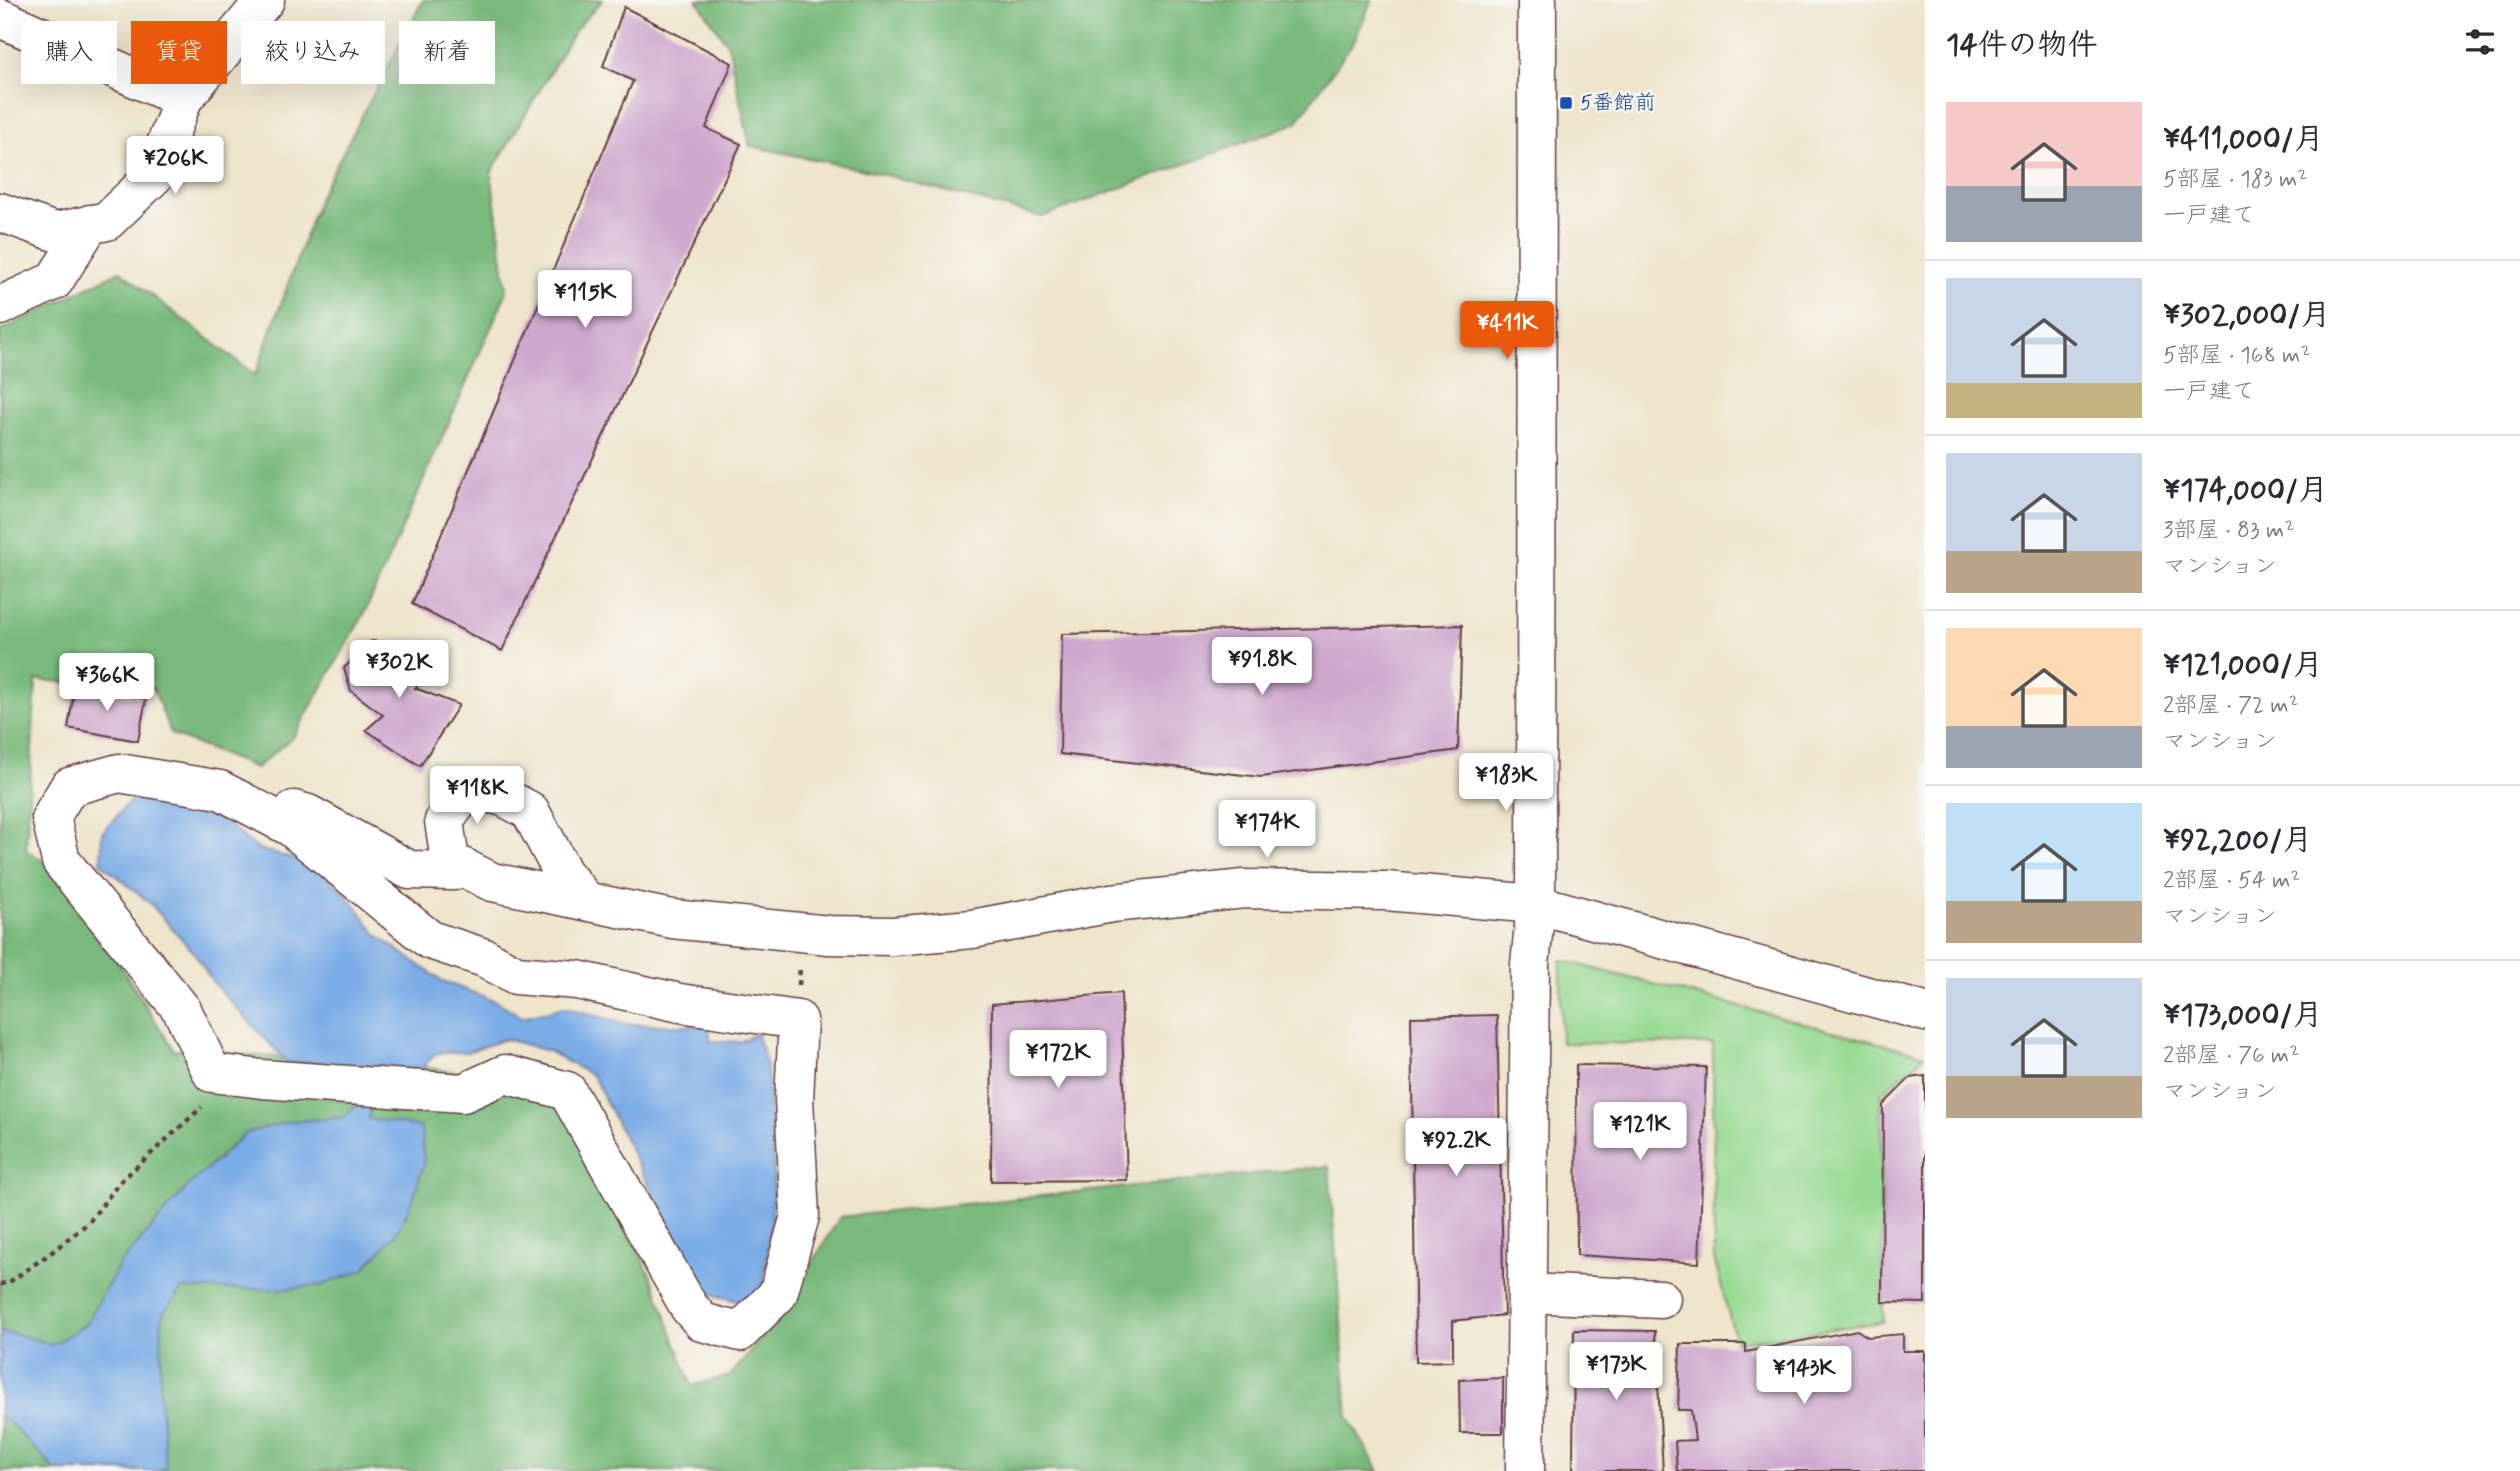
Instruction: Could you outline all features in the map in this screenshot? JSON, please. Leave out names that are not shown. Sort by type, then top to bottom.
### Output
[{"type":"street","points":[[0,212],[55,232],[107,221],[154,176],[183,99],[265,0]]},
{"type":"street","points":[[1525,1471],[1530,965],[1536,904],[1537,0]]},
{"type":"street","points":[[0,18],[183,99]]},
{"type":"street","points":[[0,306],[54,281],[90,224]]},
{"type":"street","points":[[220,790],[291,827],[430,940],[485,958],[516,975],[577,980],[680,1003],[798,1020],[794,1099],[800,1216],[778,1294],[740,1332],[702,1322],[689,1307],[567,1091],[505,1074],[463,1093],[212,1073],[182,1010],[61,861],[51,817],[69,787],[118,773],[220,790],[308,814],[409,870],[453,871],[466,868]]},
{"type":"street","points":[[586,901],[563,873],[530,811],[504,797],[468,788],[444,821],[450,861],[492,882],[672,919],[802,934],[893,936],[972,929],[1112,903],[1244,889],[1386,891],[1536,904],[1925,1012]]},
{"type":"street","points":[[1527,1293],[1661,1300]]},
{"type":"path","points":[[798,1020],[802,934]]},
{"type":"path","points":[[0,1284],[8,1283],[89,1222],[120,1182],[201,1110],[212,1073]]},
{"type":"green space","points":[[423,0],[603,0],[575,30],[491,173],[507,291],[364,614],[294,736],[256,768],[171,734],[153,688],[36,680],[26,850],[60,871],[174,1050],[423,1067],[504,1079],[561,1104],[651,1276],[692,1386],[730,1376],[782,1313],[840,1217],[1329,1166],[1348,1417],[1379,1471],[0,1471],[0,331],[120,271],[255,375],[320,196],[379,84],[385,84],[385,72],[399,46],[399,84],[495,84],[495,21],[412,21]]},
{"type":"green space","points":[[697,0],[1372,0],[1354,41],[1296,123],[1042,217],[874,172],[750,146],[728,45]]},
{"type":"green space","points":[[1561,960],[1925,1055],[1881,1094],[1883,1322],[1736,1342],[1714,1258],[1713,1044],[1561,1043]]},
{"type":"water","points":[[169,793],[225,822],[258,849],[314,865],[348,896],[378,936],[442,981],[498,1002],[522,1017],[565,1007],[626,1024],[709,1026],[710,1041],[740,1042],[756,1034],[767,1065],[774,1173],[772,1217],[761,1303],[741,1302],[698,1291],[675,1238],[593,1076],[548,1051],[505,1039],[467,1052],[436,1053],[423,1067],[374,1076],[369,1119],[421,1127],[424,1163],[413,1199],[396,1234],[363,1270],[322,1285],[283,1289],[182,1289],[162,1315],[160,1394],[166,1467],[157,1471],[56,1471],[0,1416],[0,1332],[21,1335],[52,1345],[86,1324],[120,1264],[187,1187],[246,1133],[290,1121],[343,1118],[358,1104],[353,1071],[311,1062],[288,1063],[215,985],[195,954],[150,903],[101,863],[102,833],[135,795]]},
{"type":"building","points":[[624,7],[732,63],[706,128],[741,144],[502,651],[412,604],[633,81],[603,66]]},
{"type":"building","points":[[1462,625],[1458,750],[1261,777],[1060,754],[1062,634]]},
{"type":"building","points":[[372,641],[383,643],[432,671],[415,688],[459,705],[420,766],[366,730],[383,715],[351,691],[344,668]]},
{"type":"building","points":[[75,686],[146,699],[138,741],[68,728]]},
{"type":"building","points":[[1121,993],[1127,1180],[991,1181],[992,1004]]},
{"type":"building","points":[[1497,1015],[1504,1315],[1453,1321],[1453,1361],[1416,1362],[1411,1017]]},
{"type":"building","points":[[1576,1065],[1706,1067],[1699,1263],[1577,1255]]},
{"type":"building","points":[[1925,1076],[1925,1303],[1882,1302],[1883,1105],[1910,1078]]},
{"type":"building","points":[[1574,1330],[1655,1331],[1663,1471],[1573,1471]]},
{"type":"building","points":[[1857,1330],[1868,1337],[1903,1334],[1903,1351],[1925,1351],[1925,1471],[1677,1471],[1675,1441],[1695,1440],[1691,1410],[1678,1410],[1680,1344],[1746,1344],[1746,1352]]},
{"type":"building","points":[[1503,1378],[1503,1433],[1460,1433],[1459,1380]]},
{"type":"place","name":"5番館前","points":[[1566,103]]}]
